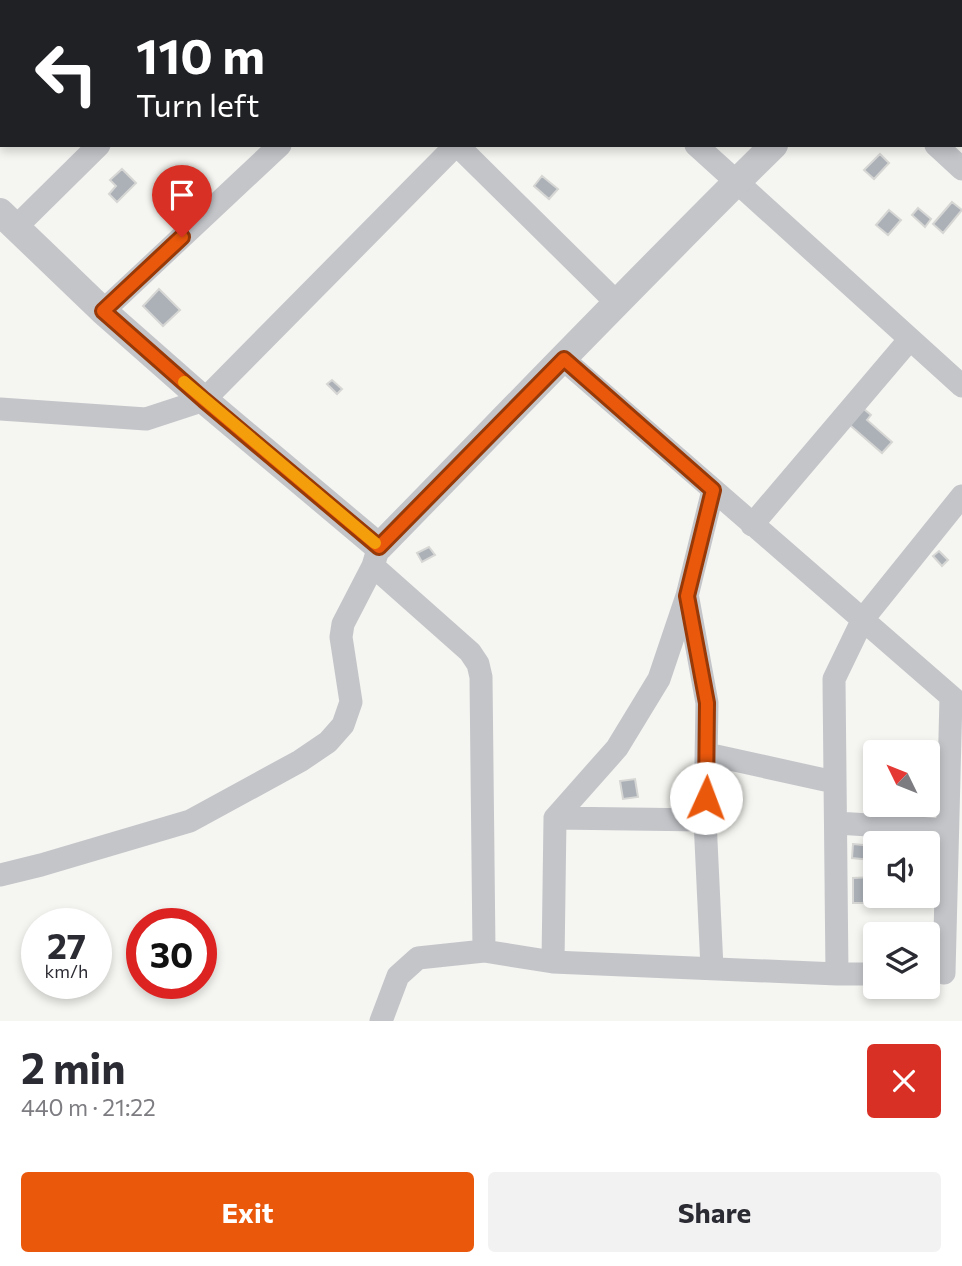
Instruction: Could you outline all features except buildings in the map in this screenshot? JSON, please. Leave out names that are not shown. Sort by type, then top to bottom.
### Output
[{"type":"street","points":[[97,147],[8,220],[103,311],[376,556],[470,652],[478,664],[481,677],[484,951]]},
{"type":"street","points":[[103,311],[278,147]]},
{"type":"street","points":[[0,409],[146,419],[204,400],[455,147]]},
{"type":"street","points":[[459,147],[616,302]]},
{"type":"street","points":[[698,147],[962,386]]},
{"type":"street","points":[[0,875],[41,866],[190,821],[300,761],[328,742],[342,725],[351,702],[341,637],[344,624],[376,556],[616,302],[772,147]]},
{"type":"street","points":[[938,147],[962,169]]},
{"type":"street","points":[[752,525],[910,340]]},
{"type":"street","points":[[564,359],[956,701],[947,830],[945,973]]},
{"type":"street","points":[[553,962],[555,818],[617,748],[659,678],[687,596],[713,490]]},
{"type":"street","points":[[838,974],[834,679],[863,619],[962,496]]},
{"type":"street","points":[[687,596],[707,703],[705,820],[712,968]]},
{"type":"street","points":[[707,754],[834,782]]},
{"type":"street","points":[[555,818],[705,820]]},
{"type":"street","points":[[837,823],[947,830]]},
{"type":"street","points":[[382,1021],[398,976],[418,958],[484,951],[553,962],[863,974]]},
{"type":"slow traffic","points":[[184,382],[375,543]]},
{"type":"route","points":[[182,237],[103,311],[379,547],[564,359],[713,490],[687,596],[707,703],[706,798]]}]
